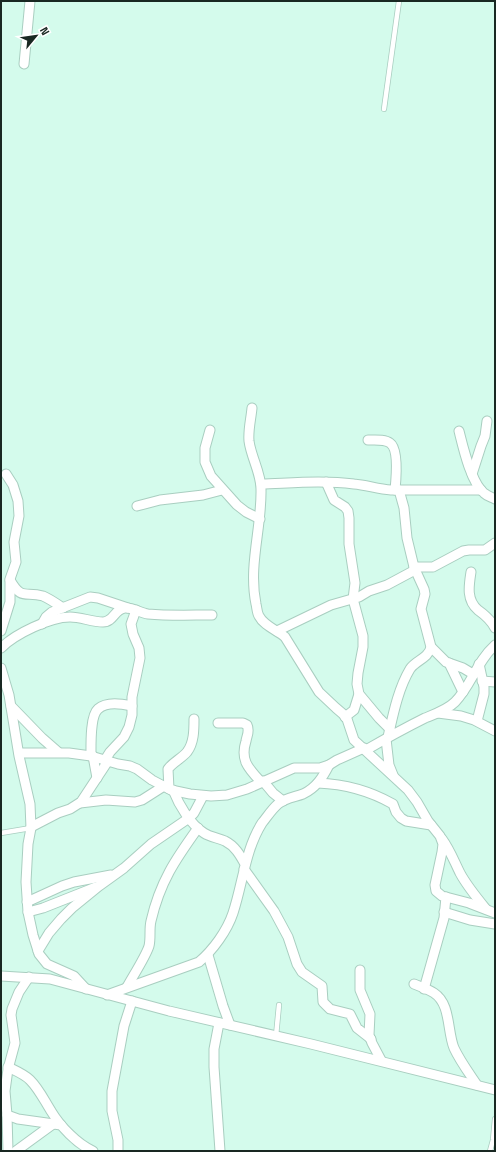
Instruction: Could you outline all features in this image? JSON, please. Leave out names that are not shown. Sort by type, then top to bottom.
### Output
[{"type":"street","points":[[24,64],[30,1]]},
{"type":"street","points":[[252,408],[249,443],[261,484],[260,519],[256,547],[254,594],[258,616],[269,627],[285,637],[294,649],[319,692],[343,714],[354,740],[408,790],[431,825],[449,848],[460,874],[478,899],[491,912]]},
{"type":"street","points":[[472,474],[485,436],[487,421]]},
{"type":"street","points":[[210,430],[205,448],[205,462],[207,469],[222,490],[237,505],[246,512],[260,519]]},
{"type":"street","points":[[459,431],[472,474],[483,493],[495,499]]},
{"type":"street","points":[[368,440],[387,441],[391,443],[395,452],[397,490],[404,508],[407,538],[414,568],[424,589],[421,609],[431,647],[439,656],[449,663],[473,674]]},
{"type":"street","points":[[1,631],[10,602],[10,579],[16,562],[14,542],[19,516],[18,500],[13,485],[6,474]]},
{"type":"street","points":[[261,484],[326,482],[354,484],[379,490],[481,490]]},
{"type":"street","points":[[326,482],[334,500],[345,507],[348,511],[349,544],[355,583],[353,598],[363,636],[363,647],[357,684],[359,694],[378,718],[388,735]]},
{"type":"street","points":[[137,506],[160,500],[204,495],[222,490]]},
{"type":"street","points":[[277,631],[331,605],[387,585],[414,568],[433,567],[462,551],[485,550],[495,544]]},
{"type":"street","points":[[471,572],[469,591],[472,605],[486,615],[493,623],[495,628]]},
{"type":"street","points":[[10,579],[19,592],[27,595],[47,598],[63,608]]},
{"type":"street","points":[[42,624],[46,617],[52,612],[90,598],[98,598],[147,614],[212,615]]},
{"type":"street","points":[[1,648],[17,636],[42,624],[60,618],[71,617],[95,621],[108,621],[113,619],[115,614],[121,609],[132,609]]},
{"type":"street","points":[[31,827],[80,803],[86,797],[107,761],[110,752],[124,737],[132,714],[132,697],[140,658],[139,648],[133,634],[131,624],[132,609]]},
{"type":"street","points":[[19,753],[58,752],[92,756],[137,769],[152,780],[169,789],[203,796],[227,795],[294,768],[320,768],[329,765],[337,760],[365,749],[388,735],[438,713],[454,704],[463,692],[479,664],[495,645]]},
{"type":"street","points":[[393,776],[389,765],[388,735],[405,680],[411,667],[430,652],[431,647]]},
{"type":"street","points":[[449,663],[463,692]]},
{"type":"street","points":[[477,722],[484,694],[479,664]]},
{"type":"street","points":[[1,668],[10,695],[19,753],[30,804],[31,827],[28,844],[26,875],[28,912],[33,935],[38,951],[48,964],[74,976],[86,989]]},
{"type":"street","points":[[482,681],[495,682]]},
{"type":"street","points":[[345,717],[354,710],[359,694]]},
{"type":"street","points":[[97,778],[92,756],[94,716],[98,708],[110,704],[132,706]]},
{"type":"street","points":[[11,706],[58,752]]},
{"type":"street","points":[[438,713],[461,716],[495,731]]},
{"type":"street","points":[[194,719],[193,737],[187,752],[168,770],[169,789],[180,806],[198,828],[205,834],[226,841],[234,848],[274,911],[288,937],[297,964],[302,972],[322,986],[323,1002],[330,1009],[350,1014],[357,1028],[371,1039]]},
{"type":"street","points":[[218,724],[243,723],[247,726],[249,731],[244,746],[244,759],[249,770],[283,801]]},
{"type":"street","points":[[107,995],[199,962],[208,954],[231,918],[252,844],[262,824],[278,804],[303,794],[318,783],[329,765]]},
{"type":"street","points":[[318,783],[339,784],[368,792],[393,804],[396,812],[406,821],[431,825]]},
{"type":"street","points":[[80,803],[106,800],[135,802],[169,789]]},
{"type":"street","points":[[38,951],[49,933],[61,919],[151,844],[189,818],[203,796]]},
{"type":"street","points":[[127,987],[149,946],[150,923],[160,890],[178,855],[198,828]]},
{"type":"street","points":[[440,837],[443,844],[435,885],[436,891],[446,897],[491,912]]},
{"type":"street","points":[[27,902],[74,882],[114,875]]},
{"type":"street","points":[[28,912],[43,908],[84,890],[99,886]]},
{"type":"street","points":[[424,988],[437,944],[446,897]]},
{"type":"street","points":[[444,912],[470,920],[495,924]]},
{"type":"street","points":[[208,954],[230,1025]]},
{"type":"street","points":[[360,970],[360,990],[370,1014],[369,1035],[381,1060]]},
{"type":"street","points":[[1,976],[50,979],[219,1023],[381,1060],[495,1090]]},
{"type":"street","points":[[8,1151],[5,1090],[8,1067],[15,1042],[11,1014],[22,986],[30,977]]},
{"type":"street","points":[[414,984],[435,994],[440,999],[445,1009],[454,1048],[477,1085]]},
{"type":"street","points":[[118,1151],[118,1140],[112,1111],[112,1091],[124,1026],[132,1001]]},
{"type":"street","points":[[219,1023],[214,1049],[214,1067],[220,1151]]},
{"type":"street","points":[[8,1067],[29,1079],[37,1088],[57,1125],[78,1142],[93,1151]]},
{"type":"street","points":[[5,1109],[18,1119],[57,1125]]},
{"type":"street","points":[[16,1151],[57,1125]]},
{"type":"lane","points":[[384,109],[399,1]]},
{"type":"lane","points":[[1,833],[31,827]]},
{"type":"lane","points":[[276,1036],[279,1004]]},
{"type":"lane","points":[[490,1151],[493,1140],[495,1119]]}]
